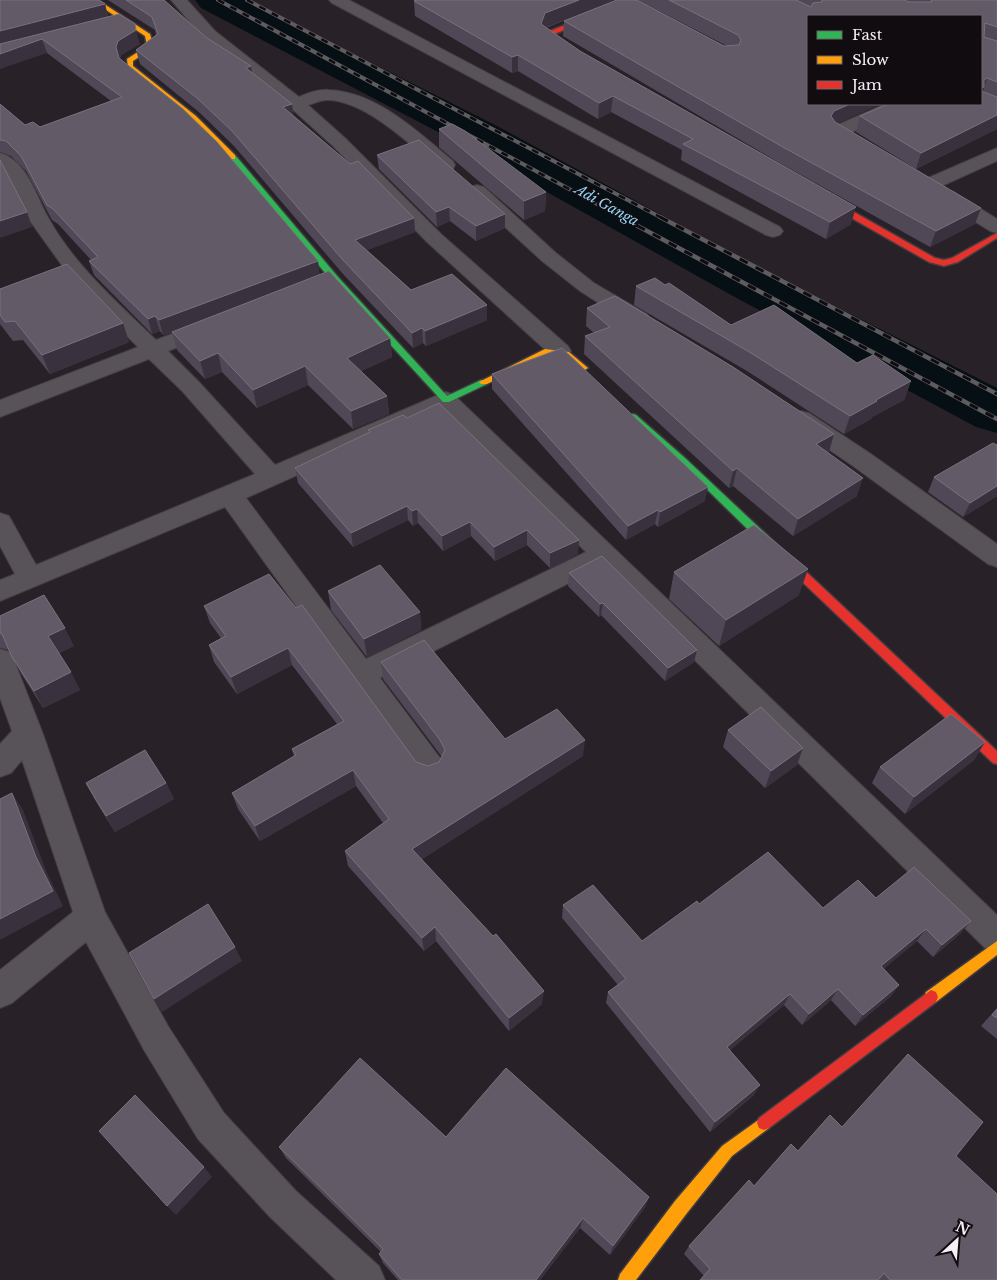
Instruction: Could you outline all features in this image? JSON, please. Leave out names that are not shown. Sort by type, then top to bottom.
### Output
[{"type":"street","points":[[94,0],[148,35],[151,47],[129,60],[130,67],[193,118],[227,151],[326,283],[997,937]]},
{"type":"street","points":[[178,0],[209,34],[296,104],[339,142],[434,238],[560,351],[569,355],[592,377]]},
{"type":"street","points":[[337,0],[773,231]]},
{"type":"street","points":[[586,61],[550,38],[549,35],[552,32],[605,12]]},
{"type":"street","points":[[101,26],[125,20]]},
{"type":"street","points":[[296,104],[327,95],[339,95],[370,108],[423,145],[512,222],[549,257],[587,287],[654,328]]},
{"type":"street","points":[[879,157],[838,132],[897,105]]},
{"type":"street","points":[[928,185],[997,154]]},
{"type":"street","points":[[0,160],[16,172],[40,221],[73,267],[152,350],[191,387],[271,476]]},
{"type":"street","points":[[912,176],[997,226]]},
{"type":"street","points":[[812,192],[932,260],[944,263],[955,260],[997,235]]},
{"type":"street","points":[[0,409],[225,322]]},
{"type":"street","points":[[0,591],[230,495],[446,400],[533,356],[545,352],[560,351]]},
{"type":"street","points":[[788,411],[862,460],[997,557]]},
{"type":"street","points":[[628,412],[682,460],[997,759]]},
{"type":"street","points":[[230,495],[429,767]]},
{"type":"street","points":[[0,522],[30,577]]},
{"type":"street","points":[[361,674],[603,555]]},
{"type":"street","points":[[0,660],[28,734],[91,918],[156,1038],[211,1126],[283,1204],[365,1280]]},
{"type":"street","points":[[0,764],[28,734]]},
{"type":"street","points":[[0,991],[91,918]]},
{"type":"street","points":[[626,1280],[680,1207],[727,1151],[997,947]]},
{"type":"building","points":[[0,0],[99,0],[105,4],[0,31]]},
{"type":"building","points":[[126,0],[164,0],[207,38],[251,66],[246,68],[292,104],[283,107],[350,164],[358,161],[414,218],[355,240],[411,290],[452,274],[487,305],[425,331],[422,328],[412,333],[342,259],[232,131],[197,98],[136,50],[158,34],[152,17]]},
{"type":"building","points":[[579,0],[545,13],[541,24],[580,51],[856,207],[830,222],[683,144],[693,139],[613,96],[599,103],[518,55],[512,57],[414,1]]},
{"type":"building","points":[[617,0],[637,0],[724,46],[739,45],[741,40],[738,35],[669,0],[796,0],[811,7],[813,3],[822,2],[822,0],[932,2],[931,0],[997,0],[997,27],[985,23],[984,37],[997,41],[997,82],[987,78],[984,80],[984,87],[982,88],[982,15],[807,15],[807,105],[848,105],[834,111],[831,116],[835,122],[981,208],[936,231],[781,146],[564,21]]},
{"type":"building","points":[[119,14],[135,24],[136,30],[118,41],[116,47],[119,58],[183,109],[217,142],[318,261],[159,320],[155,316],[148,319],[89,261],[98,257],[47,205],[21,156],[6,141],[0,140],[0,104],[25,125],[33,122],[40,127],[122,97],[42,39],[0,54],[0,44]]},
{"type":"building","points":[[982,91],[997,97],[997,115],[921,153],[860,116],[886,105],[982,105]]},
{"type":"building","points":[[452,124],[465,131],[546,192],[524,201],[439,129]]},
{"type":"building","points":[[419,140],[505,214],[476,226],[449,207],[436,212],[377,155]]},
{"type":"building","points":[[0,160],[27,212],[0,221]]},
{"type":"building","points":[[67,264],[123,323],[42,355],[15,321],[5,322],[0,315],[0,289]]},
{"type":"building","points":[[329,271],[390,338],[347,358],[387,396],[351,411],[305,366],[253,390],[218,353],[200,361],[172,332]]},
{"type":"building","points":[[655,278],[665,285],[669,283],[731,325],[774,305],[857,363],[873,355],[911,381],[850,416],[751,353],[636,286]]},
{"type":"building","points":[[615,296],[733,367],[834,434],[816,444],[863,478],[798,519],[737,468],[733,471],[585,336],[610,327],[587,308]]},
{"type":"building","points":[[562,348],[708,487],[628,526],[492,374]]},
{"type":"building","points":[[439,403],[579,540],[550,553],[527,530],[494,547],[470,522],[442,536],[417,509],[412,511],[407,506],[351,533],[295,468],[370,432],[368,430],[403,415],[407,418]]},
{"type":"building","points":[[993,443],[997,445],[997,486],[970,503],[934,477]]},
{"type":"building","points":[[754,525],[808,569],[726,620],[674,572]]},
{"type":"building","points":[[602,556],[697,650],[668,668],[603,603],[600,604],[569,573]]},
{"type":"building","points":[[380,565],[420,612],[364,639],[328,591]]},
{"type":"building","points":[[269,574],[296,608],[302,605],[416,762],[428,766],[439,762],[445,750],[440,740],[381,662],[424,640],[505,739],[557,709],[585,740],[412,849],[493,936],[496,934],[544,991],[509,1018],[435,927],[422,938],[345,851],[389,819],[353,770],[255,826],[232,793],[296,755],[292,749],[344,721],[288,648],[231,677],[209,645],[226,636],[204,606]]},
{"type":"building","points":[[44,595],[65,628],[48,636],[71,672],[34,691],[12,657],[0,633],[0,616]]},
{"type":"building","points":[[761,707],[803,748],[771,771],[728,730]]},
{"type":"building","points":[[951,714],[985,742],[914,797],[880,767]]},
{"type":"building","points":[[145,750],[166,783],[106,816],[86,783]]},
{"type":"building","points":[[12,793],[36,857],[53,891],[0,919],[0,799]]},
{"type":"building","points":[[768,852],[823,908],[858,880],[876,898],[914,867],[971,921],[942,945],[926,929],[881,966],[899,985],[863,1015],[838,989],[809,1014],[790,994],[727,1047],[760,1085],[715,1122],[608,992],[626,979],[563,905],[593,885],[642,941],[697,901],[699,904]]},
{"type":"building","points":[[208,904],[235,947],[154,999],[129,953]]},
{"type":"building","points":[[997,1009],[997,1018],[992,1015]]},
{"type":"building","points":[[908,1054],[983,1122],[956,1156],[997,1194],[997,1280],[890,1280],[884,1273],[878,1280],[700,1280],[710,1269],[689,1246],[749,1180],[754,1186],[791,1144],[798,1151],[830,1115],[842,1127]]},
{"type":"building","points":[[360,1058],[446,1137],[506,1068],[649,1197],[613,1246],[583,1218],[536,1280],[402,1280],[379,1254],[383,1249],[279,1147]]},
{"type":"building","points":[[135,1095],[204,1167],[167,1206],[99,1131]]},
{"type":"waterway","name":"Adi Ganga","points":[[215,0],[479,135],[752,285],[997,413]]},
{"type":"railway","points":[[218,0],[623,218]]},
{"type":"railway","points":[[247,0],[662,218]]},
{"type":"railway","points":[[621,217],[997,419]]},
{"type":"railway","points":[[660,217],[997,394]]},
{"type":"traffic: fast","points":[[232,157],[335,279],[446,400],[484,382]]},
{"type":"traffic: fast","points":[[633,417],[682,460],[780,554]]},
{"type":"traffic: slow","points":[[94,0],[148,35],[151,47],[129,60],[130,67],[193,118],[232,157]]},
{"type":"traffic: slow","points":[[484,382],[545,352],[566,354],[583,368]]},
{"type":"traffic: slow","points":[[931,997],[997,947]]},
{"type":"traffic: slow","points":[[626,1280],[681,1207],[727,1151],[764,1123]]},
{"type":"traffic: jam","points":[[576,55],[550,38],[549,35],[552,32],[598,14]]},
{"type":"traffic: jam","points":[[821,197],[932,260],[944,263],[955,260],[997,235]]},
{"type":"traffic: jam","points":[[780,554],[997,759]]},
{"type":"traffic: jam","points":[[764,1123],[931,997]]}]
